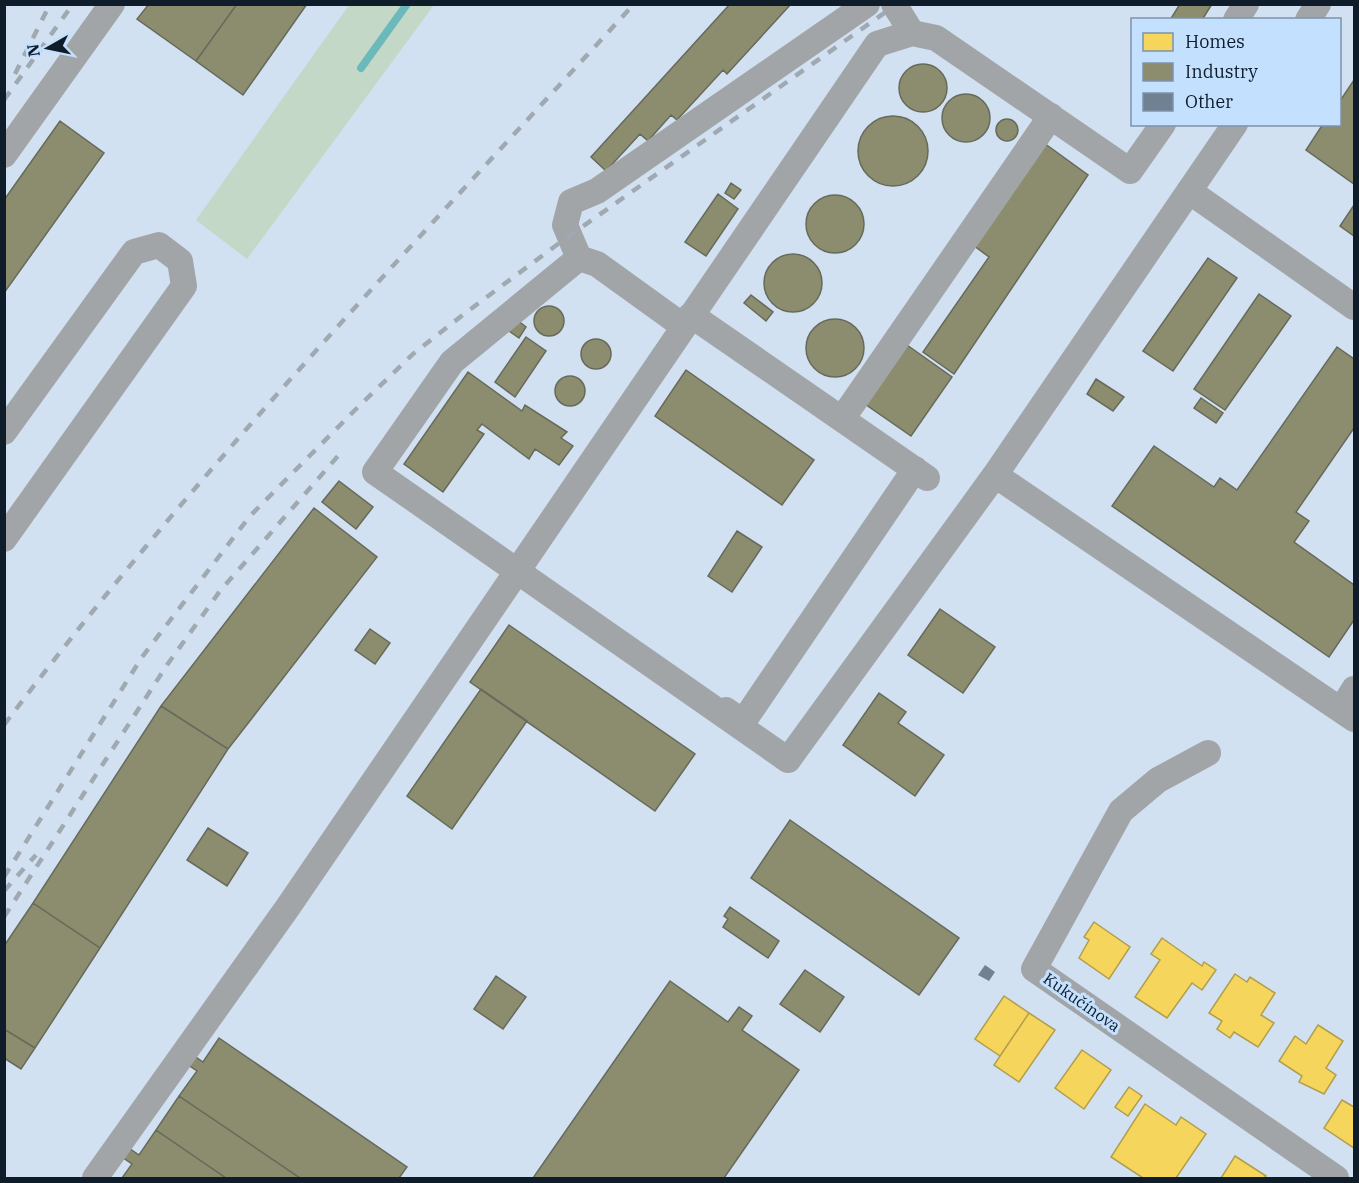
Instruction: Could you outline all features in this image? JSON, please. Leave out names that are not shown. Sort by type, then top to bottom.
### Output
[{"type":"street","points":[[4,155],[112,4]]},
{"type":"street","points":[[516,570],[743,722],[921,473],[842,419],[597,264],[579,258],[565,225],[571,202],[597,191],[867,4]]},
{"type":"street","points":[[894,4],[912,33]]},
{"type":"street","points":[[1237,18],[1246,4]]},
{"type":"street","points":[[1309,18],[1318,4]]},
{"type":"street","points":[[95,1179],[288,906],[877,44],[912,33],[936,38],[1130,171],[1162,126]]},
{"type":"street","points":[[842,419],[1051,116]]},
{"type":"street","points":[[579,258],[452,362],[375,472],[788,760],[995,475],[1234,126]]},
{"type":"street","points":[[1189,191],[1354,307]]},
{"type":"street","points":[[4,432],[134,252],[159,244],[180,261],[184,286],[4,539]]},
{"type":"street","points":[[995,475],[1350,706]]},
{"type":"street","name":"Kukučínova","points":[[1208,753],[1158,780],[1121,811],[1034,969],[1336,1179]]},
{"type":"green space","points":[[349,5],[434,5],[247,259],[196,220]]},
{"type":"building: Homes","points":[[1094,922],[1130,947],[1109,979],[1079,958],[1089,940],[1084,937]]},
{"type":"building: Homes","points":[[1162,938],[1202,966],[1204,962],[1216,970],[1202,990],[1192,983],[1167,1018],[1135,997],[1160,960],[1151,954]]},
{"type":"building: Homes","points":[[1235,974],[1247,982],[1250,977],[1275,993],[1261,1015],[1274,1023],[1258,1047],[1234,1032],[1230,1038],[1217,1029],[1222,1021],[1209,1013]]},
{"type":"building: Homes","points":[[1004,996],[1029,1013],[1000,1056],[975,1039]]},
{"type":"building: Homes","points":[[1029,1013],[1055,1030],[1019,1082],[994,1065]]},
{"type":"building: Homes","points":[[1318,1025],[1343,1041],[1326,1068],[1336,1075],[1324,1094],[1299,1082],[1302,1076],[1279,1061],[1295,1036],[1306,1044]]},
{"type":"building: Homes","points":[[1082,1050],[1111,1070],[1084,1109],[1055,1088]]},
{"type":"building: Homes","points":[[1129,1087],[1142,1096],[1128,1116],[1115,1107]]},
{"type":"building: Homes","points":[[1342,1100],[1354,1107],[1354,1148],[1324,1128]]},
{"type":"building: Homes","points":[[1145,1104],[1176,1125],[1181,1117],[1206,1134],[1176,1178],[1143,1178],[1111,1157]]},
{"type":"building: Homes","points":[[1235,1156],[1266,1176],[1264,1178],[1221,1178]]},
{"type":"building: Industry","points":[[149,4],[237,4],[196,61],[137,19]]},
{"type":"building: Industry","points":[[237,4],[307,4],[243,95],[196,61]]},
{"type":"building: Industry","points":[[730,4],[791,4],[727,74],[723,70],[677,120],[671,115],[648,141],[640,134],[606,171],[591,157]]},
{"type":"building: Industry","points":[[1180,4],[1212,4],[1203,18],[1171,18]]},
{"type":"building: Industry","points":[[923,64],[940,71],[947,88],[940,105],[923,112],[906,105],[899,88],[906,71]]},
{"type":"building: Industry","points":[[1354,80],[1354,184],[1306,150],[1322,126],[1341,126],[1341,100]]},
{"type":"building: Industry","points":[[966,94],[983,101],[990,118],[983,135],[966,142],[949,135],[942,118],[949,101]]},
{"type":"building: Industry","points":[[893,116],[906,119],[918,126],[925,138],[928,151],[925,164],[918,176],[906,183],[893,186],[880,183],[868,176],[861,164],[858,151],[861,138],[868,126],[880,119]]},
{"type":"building: Industry","points":[[1007,119],[1015,122],[1018,130],[1015,138],[1007,141],[999,138],[996,130],[999,122]]},
{"type":"building: Industry","points":[[60,121],[104,153],[4,293],[4,200]]},
{"type":"building: Industry","points":[[1044,143],[1088,175],[954,374],[923,352],[989,257],[973,245]]},
{"type":"building: Industry","points":[[731,183],[741,190],[734,199],[725,193]]},
{"type":"building: Industry","points":[[718,194],[738,209],[706,256],[685,242]]},
{"type":"building: Industry","points":[[829,195],[841,195],[856,203],[864,218],[864,230],[856,245],[841,253],[829,253],[814,245],[806,230],[806,218],[814,203]]},
{"type":"building: Industry","points":[[1354,205],[1354,236],[1340,226]]},
{"type":"building: Industry","points":[[787,254],[799,254],[814,262],[822,277],[822,289],[814,304],[799,312],[787,312],[772,304],[764,289],[764,277],[772,262]]},
{"type":"building: Industry","points":[[1208,258],[1237,278],[1173,371],[1143,351]]},
{"type":"building: Industry","points":[[1259,294],[1291,316],[1225,410],[1194,389]]},
{"type":"building: Industry","points":[[751,295],[773,312],[766,321],[744,303]]},
{"type":"building: Industry","points":[[549,306],[560,310],[564,321],[560,332],[549,336],[538,332],[534,321],[538,310]]},
{"type":"building: Industry","points":[[829,319],[841,319],[856,327],[864,342],[864,354],[856,369],[841,377],[829,377],[814,369],[806,354],[806,342],[814,327]]},
{"type":"building: Industry","points":[[517,320],[526,327],[519,338],[509,331]]},
{"type":"building: Industry","points":[[526,337],[546,351],[515,397],[495,382]]},
{"type":"building: Industry","points":[[596,339],[607,343],[611,354],[607,365],[596,369],[585,365],[581,354],[585,343]]},
{"type":"building: Industry","points":[[907,345],[952,377],[911,436],[865,404]]},
{"type":"building: Industry","points":[[1337,347],[1354,359],[1354,428],[1296,512],[1309,521],[1294,542],[1354,585],[1354,620],[1329,657],[1112,506],[1154,446],[1214,487],[1220,478],[1237,490]]},
{"type":"building: Industry","points":[[686,370],[814,460],[782,505],[655,416]]},
{"type":"building: Industry","points":[[468,372],[522,411],[525,405],[567,432],[561,438],[573,446],[559,465],[535,449],[529,459],[482,424],[477,430],[484,434],[443,492],[404,464]]},
{"type":"building: Industry","points":[[570,376],[581,380],[585,391],[581,402],[570,406],[559,402],[555,391],[559,380]]},
{"type":"building: Industry","points":[[1096,379],[1124,397],[1113,411],[1087,394]]},
{"type":"building: Industry","points":[[1201,398],[1223,413],[1216,423],[1194,408]]},
{"type":"building: Industry","points":[[339,481],[373,507],[356,529],[322,502]]},
{"type":"building: Industry","points":[[314,508],[377,557],[228,749],[161,706]]},
{"type":"building: Industry","points":[[737,531],[762,547],[732,592],[708,576]]},
{"type":"building: Industry","points":[[940,609],[995,647],[963,693],[908,655]]},
{"type":"building: Industry","points":[[509,625],[695,754],[655,811],[470,682]]},
{"type":"building: Industry","points":[[370,629],[390,643],[375,664],[355,650]]},
{"type":"building: Industry","points":[[481,689],[527,721],[452,829],[407,796]]},
{"type":"building: Industry","points":[[879,693],[906,712],[898,723],[944,755],[915,796],[843,745]]},
{"type":"building: Industry","points":[[161,706],[228,749],[100,948],[33,903]]},
{"type":"building: Industry","points":[[790,820],[959,938],[919,995],[751,878]]},
{"type":"building: Industry","points":[[208,828],[248,853],[227,886],[187,860]]},
{"type":"building: Industry","points":[[33,903],[100,948],[35,1048],[4,1029],[4,946]]},
{"type":"building: Industry","points":[[730,907],[779,941],[768,958],[723,927],[728,919],[724,916]]},
{"type":"building: Industry","points":[[805,970],[844,997],[820,1032],[780,1004]]},
{"type":"building: Industry","points":[[496,976],[526,997],[503,1029],[474,1009]]},
{"type":"building: Industry","points":[[670,981],[728,1022],[739,1007],[752,1016],[742,1030],[799,1070],[724,1178],[533,1178]]},
{"type":"building: Industry","points":[[4,1029],[35,1048],[21,1069],[4,1058]]},
{"type":"building: Industry","points":[[219,1038],[407,1167],[399,1178],[300,1178],[179,1096],[197,1071],[184,1062],[190,1053],[203,1062]]},
{"type":"building: Industry","points":[[179,1096],[300,1178],[226,1178],[156,1130]]},
{"type":"building: Industry","points":[[156,1130],[226,1178],[122,1178],[132,1164],[119,1155],[126,1146],[139,1155]]},
{"type":"building: Other","points":[[985,965],[995,972],[989,981],[978,975]]},
{"type":"waterway","points":[[361,68],[407,4]]},
{"type":"railway","points":[[15,74],[50,4]]},
{"type":"railway","points":[[4,100],[73,4]]},
{"type":"railway","points":[[4,725],[77,630],[231,447],[390,269],[634,4]]},
{"type":"railway","points":[[4,877],[142,657],[250,516],[355,410],[413,354],[464,314],[558,244],[897,4]]},
{"type":"railway","points":[[4,917],[167,665],[220,591],[338,456]]},
{"type":"railway","points":[[4,891],[36,855]]}]
